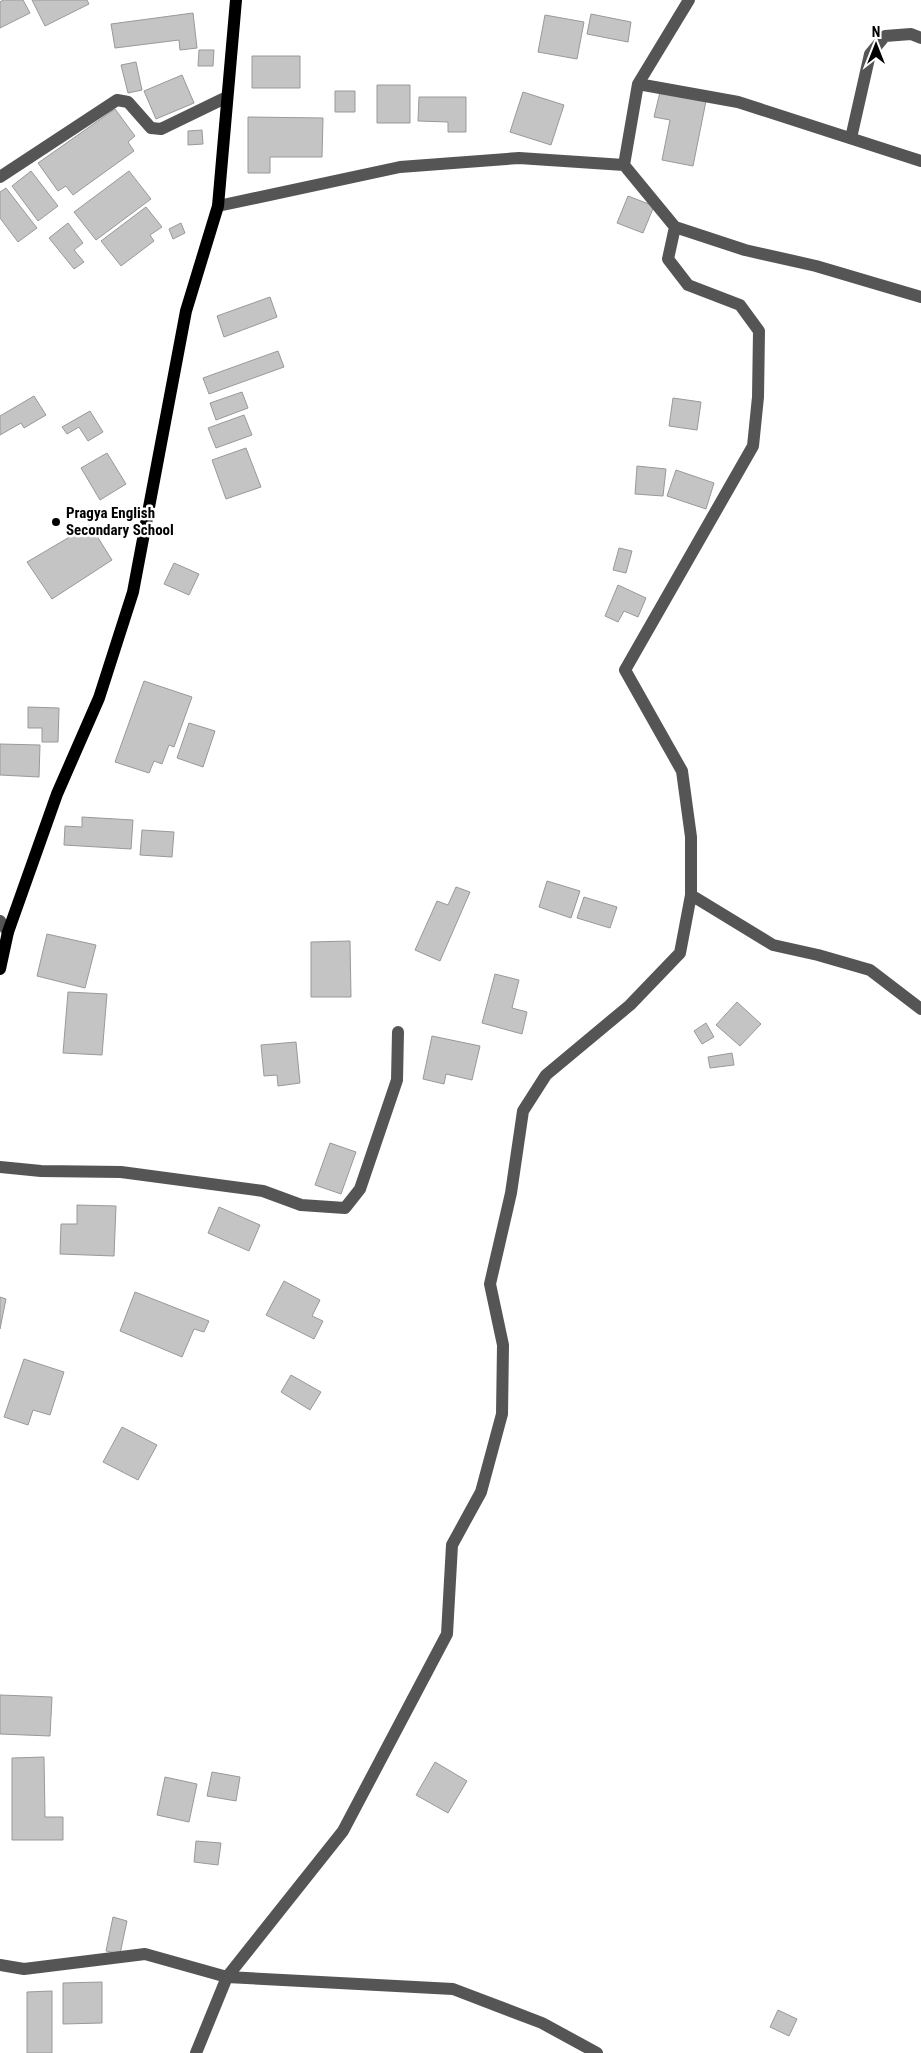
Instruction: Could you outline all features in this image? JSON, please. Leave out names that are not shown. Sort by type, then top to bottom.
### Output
[{"type":"main road","points":[[0,969],[8,932],[57,794],[99,698],[134,592],[186,311],[218,206],[236,0]]},
{"type":"street","points":[[624,165],[638,84],[689,0]]},
{"type":"street","points":[[851,138],[870,54],[885,36],[911,34],[921,38]]},
{"type":"street","points":[[638,84],[738,102],[921,161]]},
{"type":"street","points":[[0,177],[117,100],[128,102],[151,128],[161,129],[227,97]]},
{"type":"street","points":[[218,206],[400,167],[519,158],[624,165],[675,227],[745,250],[816,266],[921,297]]},
{"type":"street","points":[[196,2053],[227,1977],[343,1831],[447,1634],[452,1545],[481,1492],[502,1414],[503,1345],[490,1284],[511,1193],[523,1111],[546,1075],[630,1005],[680,953],[691,895],[691,837],[682,771],[625,670],[753,446],[758,397],[759,331],[740,306],[688,285],[668,259],[675,227]]},
{"type":"street","points":[[691,895],[773,945],[818,954],[870,970],[921,1009]]},
{"type":"street","points":[[0,921],[8,932]]},
{"type":"street","points":[[0,1168],[41,1171],[120,1172],[263,1191],[301,1205],[344,1208],[360,1188],[397,1080],[398,1032]]},
{"type":"street","points":[[0,1965],[24,1969],[145,1954],[227,1977],[453,1988],[542,2023],[597,2053]]},
{"type":"building","points":[[3,0],[23,0],[30,13],[0,28],[0,2]]},
{"type":"building","points":[[32,0],[87,0],[89,4],[45,26]]},
{"type":"building","points":[[193,13],[197,48],[180,50],[179,40],[115,48],[111,24]]},
{"type":"building","points":[[591,14],[631,22],[628,42],[587,34]]},
{"type":"building","points":[[545,15],[584,22],[577,59],[538,52]]},
{"type":"building","points":[[199,50],[214,50],[213,66],[198,66]]},
{"type":"building","points":[[252,56],[300,56],[300,88],[252,88]]},
{"type":"building","points":[[136,62],[142,90],[128,93],[121,65]]},
{"type":"building","points":[[182,75],[194,103],[156,119],[144,91]]},
{"type":"building","points":[[377,85],[410,85],[410,123],[377,123]]},
{"type":"building","points":[[335,91],[355,91],[355,112],[335,112]]},
{"type":"building","points":[[523,92],[564,105],[551,145],[510,132]]},
{"type":"building","points":[[660,92],[706,101],[693,166],[662,160],[670,120],[654,117]]},
{"type":"building","points":[[419,97],[466,97],[466,132],[448,132],[448,122],[418,121]]},
{"type":"building","points":[[115,109],[135,136],[128,142],[134,151],[73,195],[66,186],[58,191],[38,163]]},
{"type":"building","points":[[248,117],[323,118],[322,157],[270,157],[270,173],[248,173]]},
{"type":"building","points":[[202,130],[203,144],[188,145],[188,131]]},
{"type":"building","points":[[31,171],[58,206],[38,221],[12,186]]},
{"type":"building","points":[[129,171],[151,199],[96,240],[74,212]]},
{"type":"building","points":[[6,188],[37,228],[18,242],[0,218],[0,192]]},
{"type":"building","points":[[628,196],[654,206],[643,233],[617,223]]},
{"type":"building","points":[[146,207],[162,227],[150,235],[154,241],[121,266],[101,241]]},
{"type":"building","points":[[68,223],[83,243],[74,250],[84,262],[74,269],[49,238]]},
{"type":"building","points":[[181,223],[185,233],[173,239],[169,229]]},
{"type":"building","points":[[270,297],[277,317],[224,337],[217,316]]},
{"type":"building","points":[[278,351],[284,367],[209,394],[203,378]]},
{"type":"building","points":[[242,392],[248,408],[216,420],[210,403]]},
{"type":"building","points":[[34,396],[46,415],[24,428],[21,423],[0,435],[0,416]]},
{"type":"building","points":[[673,398],[701,402],[697,430],[669,426]]},
{"type":"building","points":[[90,411],[103,432],[88,441],[79,427],[67,434],[62,427]]},
{"type":"building","points":[[244,415],[252,435],[216,448],[208,428]]},
{"type":"building","points":[[246,448],[261,487],[226,499],[212,460]]},
{"type":"building","points":[[107,453],[126,484],[100,500],[81,468]]},
{"type":"building","points":[[637,466],[666,469],[663,496],[635,494]]},
{"type":"building","points":[[676,470],[714,483],[706,509],[667,496]]},
{"type":"building","points":[[90,525],[112,560],[52,599],[27,562]]},
{"type":"building","points":[[619,548],[632,551],[626,573],[613,570]]},
{"type":"building","points":[[174,563],[199,574],[189,595],[164,584]]},
{"type":"building","points":[[618,585],[646,598],[638,617],[624,611],[618,622],[605,616]]},
{"type":"building","points":[[144,681],[192,697],[174,747],[169,745],[162,764],[154,761],[149,773],[115,762]]},
{"type":"building","points":[[28,707],[59,708],[58,742],[42,742],[42,728],[28,728]]},
{"type":"building","points":[[189,723],[215,731],[203,767],[177,758]]},
{"type":"building","points":[[0,744],[40,745],[39,777],[0,775]]},
{"type":"building","points":[[82,817],[133,820],[131,849],[64,845],[65,826],[82,827]]},
{"type":"building","points":[[142,830],[174,832],[172,857],[140,855]]},
{"type":"building","points":[[547,881],[580,891],[571,918],[539,907]]},
{"type":"building","points":[[456,887],[470,892],[440,961],[415,950],[437,901],[448,905]]},
{"type":"building","points":[[584,897],[617,907],[610,928],[577,918]]},
{"type":"building","points":[[47,934],[96,945],[85,988],[37,976]]},
{"type":"building","points":[[350,941],[351,997],[311,997],[311,942]]},
{"type":"building","points":[[495,974],[519,980],[512,1008],[527,1012],[522,1034],[482,1023]]},
{"type":"building","points":[[68,992],[107,994],[102,1055],[63,1053]]},
{"type":"building","points":[[737,1002],[761,1024],[740,1046],[716,1025]]},
{"type":"building","points":[[706,1023],[714,1037],[702,1044],[694,1031]]},
{"type":"building","points":[[432,1036],[480,1046],[472,1080],[446,1074],[444,1084],[423,1079]]},
{"type":"building","points":[[296,1042],[300,1083],[278,1086],[277,1075],[264,1076],[261,1045]]},
{"type":"building","points":[[732,1053],[734,1065],[710,1068],[708,1057]]},
{"type":"building","points":[[330,1143],[356,1152],[341,1194],[315,1185]]},
{"type":"building","points":[[77,1205],[116,1206],[114,1256],[60,1254],[61,1224],[77,1224]]},
{"type":"building","points":[[219,1207],[260,1225],[249,1251],[208,1233]]},
{"type":"building","points":[[284,1281],[320,1300],[312,1316],[323,1321],[314,1339],[266,1315]]},
{"type":"building","points":[[135,1292],[209,1321],[204,1332],[194,1329],[182,1357],[120,1331]]},
{"type":"building","points":[[0,1297],[6,1299],[0,1329]]},
{"type":"building","points":[[24,1359],[64,1372],[50,1415],[33,1410],[28,1425],[4,1417]]},
{"type":"building","points":[[291,1375],[321,1392],[310,1410],[281,1392]]},
{"type":"building","points":[[122,1427],[157,1445],[138,1480],[103,1462]]},
{"type":"building","points":[[0,1695],[52,1697],[50,1736],[0,1734]]},
{"type":"building","points":[[44,1757],[45,1817],[63,1817],[63,1840],[12,1840],[12,1758]]},
{"type":"building","points":[[435,1762],[467,1781],[448,1813],[416,1795]]},
{"type":"building","points":[[212,1772],[240,1777],[236,1801],[207,1796]]},
{"type":"building","points":[[165,1777],[197,1784],[189,1822],[157,1815]]},
{"type":"building","points":[[196,1841],[221,1843],[218,1865],[194,1862]]},
{"type":"building","points":[[113,1917],[127,1921],[120,1954],[106,1951]]},
{"type":"building","points":[[102,1982],[102,2023],[63,2024],[63,1983]]},
{"type":"building","points":[[52,1991],[52,2053],[27,2053],[27,1992]]},
{"type":"building","points":[[778,2010],[797,2019],[789,2036],[770,2027]]},
{"type":"place","name":"Pragya English Secondary School","points":[[56,522]]}]
